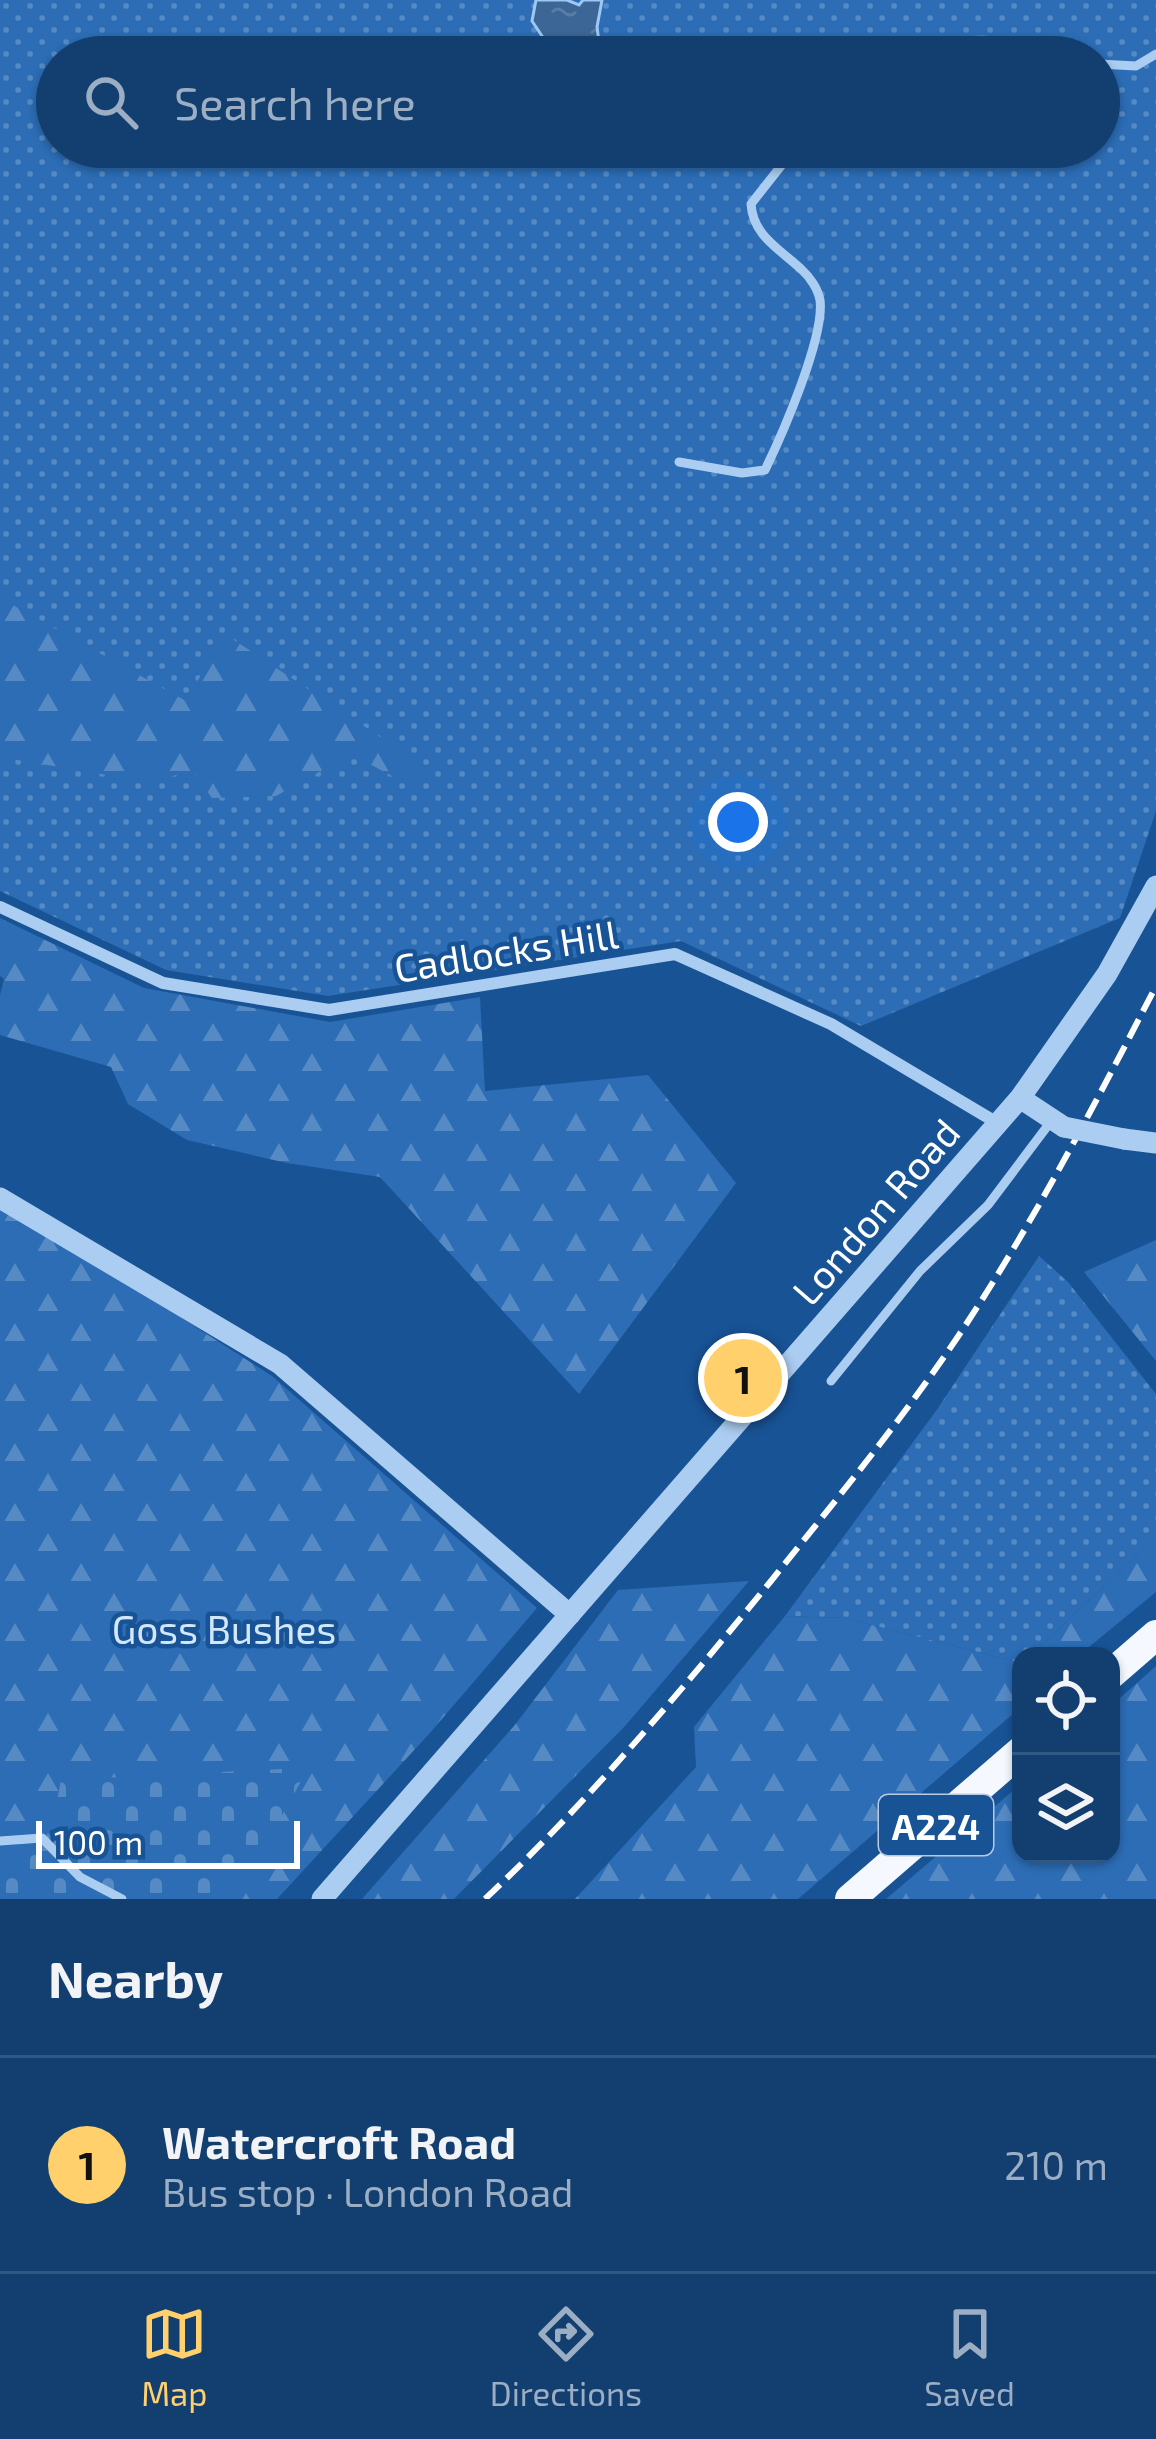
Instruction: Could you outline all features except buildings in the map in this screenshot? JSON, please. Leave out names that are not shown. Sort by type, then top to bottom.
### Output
[{"type":"main road","points":[[1120,1666],[1156,1635]]},
{"type":"main road","name":"A224","points":[[850,1899],[1016,1755]]},
{"type":"street","name":"London Road","points":[[322,1899],[999,1124],[1108,974],[1156,886]]},
{"type":"street","name":"Cadlocks Hill","points":[[0,907],[163,983],[329,1010],[675,954],[831,1024],[999,1124]]},
{"type":"street","points":[[1020,1098],[1058,1123],[1156,1143]]},
{"type":"street","points":[[0,1198],[280,1364],[570,1615]]},
{"type":"lane","points":[[1120,65],[1136,66],[1156,54]]},
{"type":"lane","points":[[679,462],[742,473],[765,470],[813,346],[821,315],[819,294],[805,272],[760,232],[752,217],[752,204],[780,168]]},
{"type":"lane","points":[[830,1381],[920,1270],[988,1205],[1058,1123]]},
{"type":"lane","points":[[0,1841],[42,1838],[80,1877],[122,1899]]},
{"type":"green space","points":[[0,0],[1156,0],[1156,811],[1120,918],[861,1026],[681,941],[328,996],[166,970],[0,891]]},
{"type":"green space","points":[[0,598],[186,701],[225,634],[436,774],[407,784],[351,754],[276,796],[212,798],[193,771],[148,782],[0,757]]},
{"type":"green space","points":[[0,918],[144,988],[330,1022],[480,997],[485,1091],[648,1075],[736,1183],[579,1394],[380,1177],[287,1163],[187,1140],[128,1104],[111,1067],[0,1035],[4,979],[0,976]]},
{"type":"green space","name":"Goss Bushes","points":[[0,1209],[104,1268],[272,1376],[537,1608],[277,1899],[0,1899]]},
{"type":"green space","points":[[1156,1240],[1156,1361],[1084,1272]]},
{"type":"green space","points":[[1039,1256],[1068,1282],[1156,1394],[1156,1537],[1040,1647],[1012,1647],[1012,1661],[844,1618],[785,1616],[936,1411]]},
{"type":"green space","points":[[1156,1537],[1156,1592],[1089,1647],[1040,1647]]},
{"type":"green space","points":[[749,1581],[625,1726],[454,1899],[362,1899],[514,1726],[618,1590]]},
{"type":"green space","points":[[785,1616],[844,1618],[1012,1661],[1012,1715],[798,1899],[575,1899],[696,1767],[694,1727]]},
{"type":"green space","points":[[1156,1666],[1156,1899],[886,1899],[1012,1792],[1012,1863],[1120,1863],[1120,1698]]},
{"type":"green space","points":[[283,1769],[304,1776],[235,1899],[0,1899],[0,1863],[47,1852],[61,1780]]},
{"type":"water","points":[[536,0],[579,5],[583,0],[602,0],[598,36],[542,36],[532,21]]},
{"type":"railway","points":[[485,1899],[668,1704],[915,1398],[1012,1250],[1156,986]]},
{"type":"place","name":"Watercroft Road","points":[[743,1378]]}]
